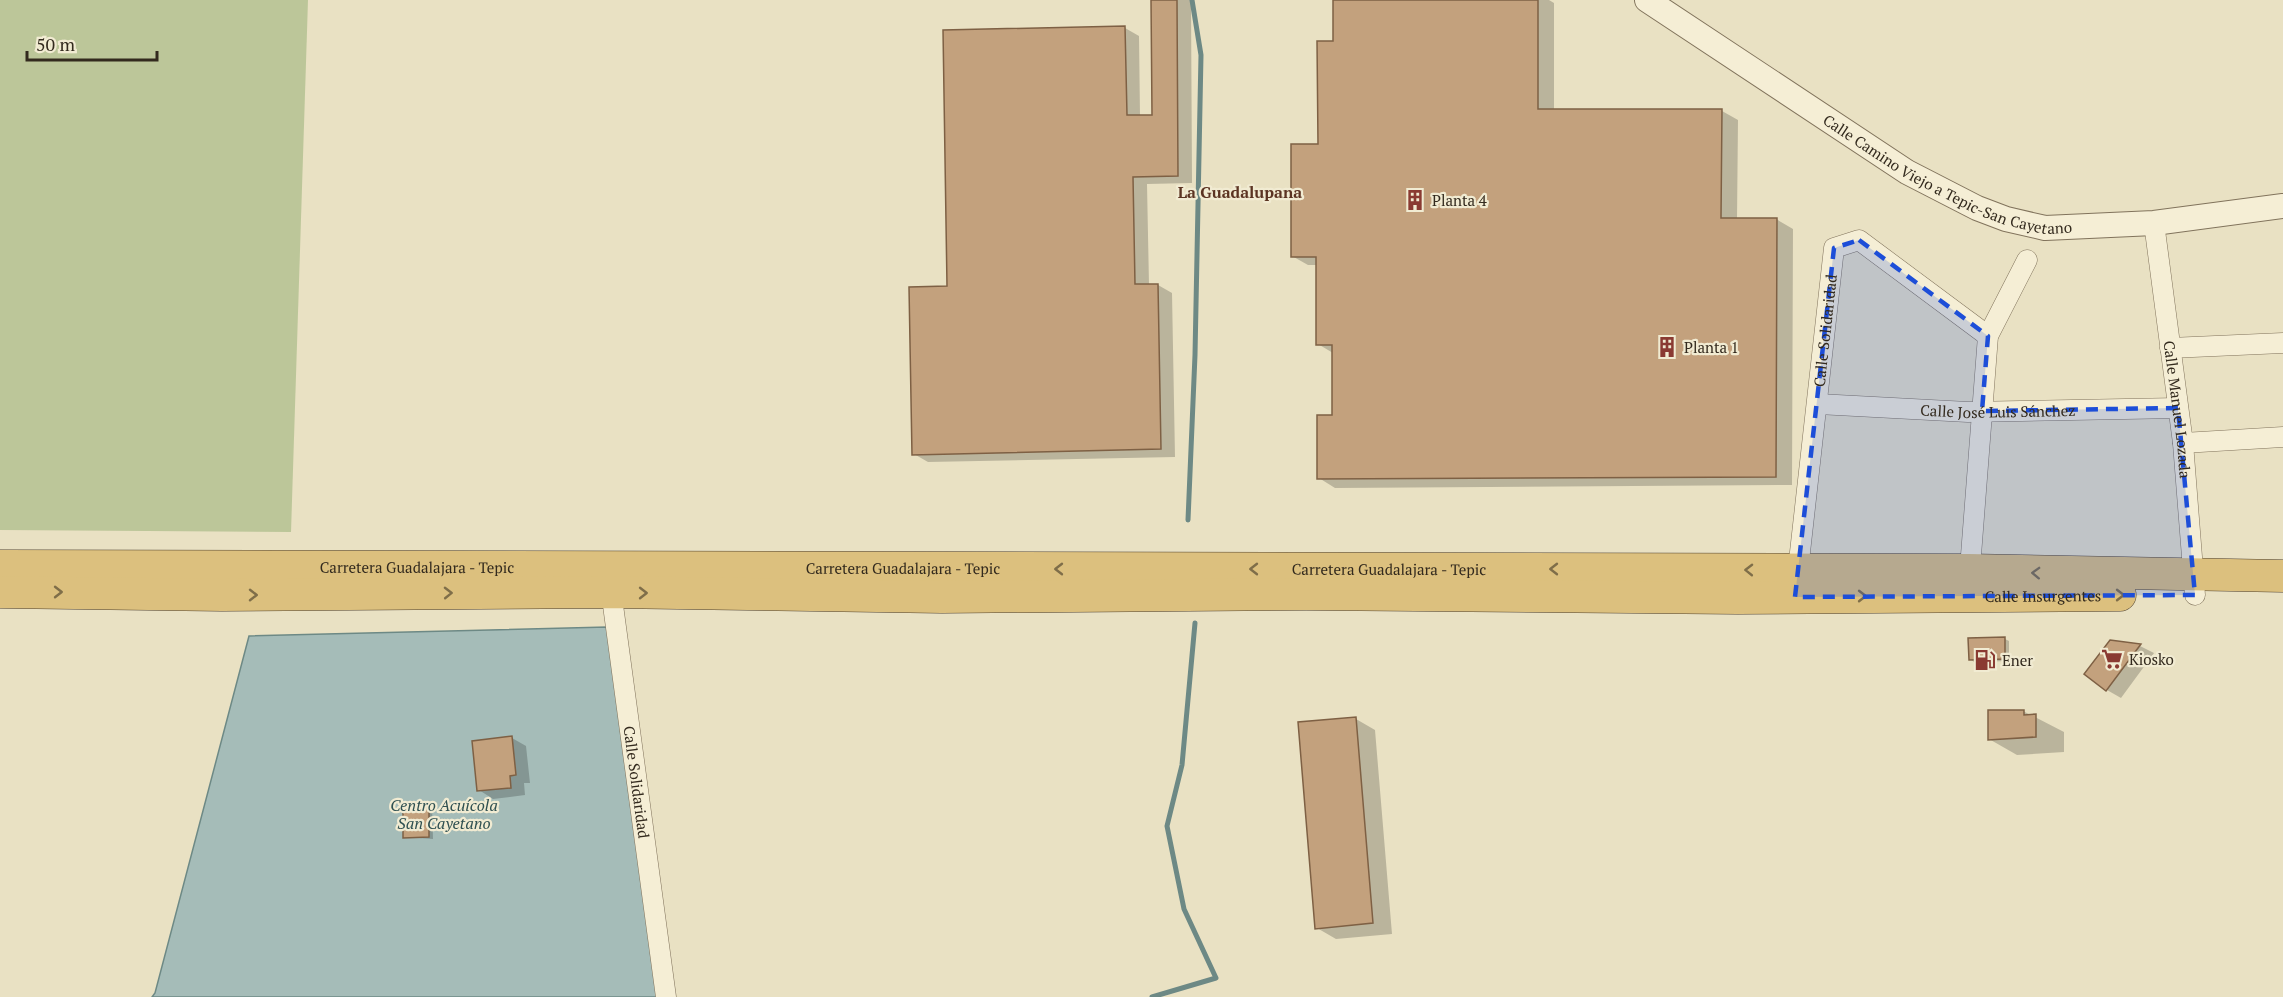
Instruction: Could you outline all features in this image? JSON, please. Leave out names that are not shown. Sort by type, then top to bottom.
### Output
[{"type":"highway","name":"Carretera Guadalajara - Tepic","points":[[0,566],[610,579],[1801,584]]},
{"type":"highway","name":"Calle Insurgentes","points":[[1801,584],[2194,584],[2283,576]]},
{"type":"highway","name":"Carretera Guadalajara - Tepic","points":[[0,592],[222,595],[610,579]]},
{"type":"highway","name":"Calle Insurgentes","points":[[2194,584],[2283,594]]},
{"type":"street","name":"Calle Camino Viejo a Tepic-San Cayetano","points":[[1647,0],[1906,172],[1977,208],[2006,219],[2045,228],[2154,223],[2283,206]]},
{"type":"street","name":"Calle Manuel Lozada","points":[[2154,223],[2183,442],[2194,584]]},
{"type":"street","name":"Calle Solidaridad","points":[[1801,584],[1834,248],[1859,240],[1988,336]]},
{"type":"street","points":[[1969,583],[1988,336],[2026,260]]},
{"type":"street","points":[[2170,348],[2283,343]]},
{"type":"street","name":"Calle José Luis Sánchez","points":[[1818,404],[1982,411],[2178,408]]},
{"type":"street","points":[[2183,442],[2283,437]]},
{"type":"street","name":"Calle Solidaridad","points":[[610,579],[666,997]]},
{"type":"highlighted area","points":[[1859,240],[1988,336],[1982,411],[2178,408],[2195,595],[1795,597],[1834,248]]},
{"type":"green space","points":[[0,0],[308,0],[291,532],[0,530]]},
{"type":"water","name":"Centro Acuícola San Cayetano","points":[[607,627],[661,997],[152,997],[155,993],[249,636]]},
{"type":"building","points":[[1151,0],[1177,0],[1178,176],[1133,177],[1135,284],[1158,284],[1161,449],[912,455],[909,287],[947,286],[943,30],[1125,26],[1127,115],[1152,115]]},
{"type":"building","points":[[1333,0],[1538,0],[1538,109],[1722,109],[1721,218],[1777,218],[1776,477],[1317,479],[1317,415],[1332,415],[1332,345],[1316,345],[1316,257],[1291,257],[1291,144],[1318,144],[1317,41],[1333,41]]},
{"type":"building","points":[[2005,637],[2005,659],[1969,660],[1968,638]]},
{"type":"building","name":"Kiosko","points":[[2110,640],[2141,644],[2106,691],[2084,674]]},
{"type":"building","points":[[1988,710],[2024,710],[2024,715],[2036,714],[2036,737],[1988,740]]},
{"type":"building","points":[[1356,717],[1373,923],[1315,929],[1298,722]]},
{"type":"building","points":[[512,736],[516,775],[510,776],[511,788],[477,791],[472,741]]},
{"type":"building","points":[[429,803],[429,837],[403,838],[403,804]]},
{"type":"waterway","points":[[1188,520],[1195,355],[1201,55],[1192,0]]},
{"type":"waterway","points":[[1152,997],[1216,978],[1184,909],[1167,826],[1182,765],[1195,623]]},
{"type":"place","name":"Planta 4","points":[[1415,200]]},
{"type":"place","name":"Planta 1","points":[[1667,347]]},
{"type":"place","name":"Kiosko","points":[[2112,659]]},
{"type":"place","name":"Ener","points":[[1985,660]]},
{"type":"district","name":"La Guadalupana","points":[[1240,192]]}]
